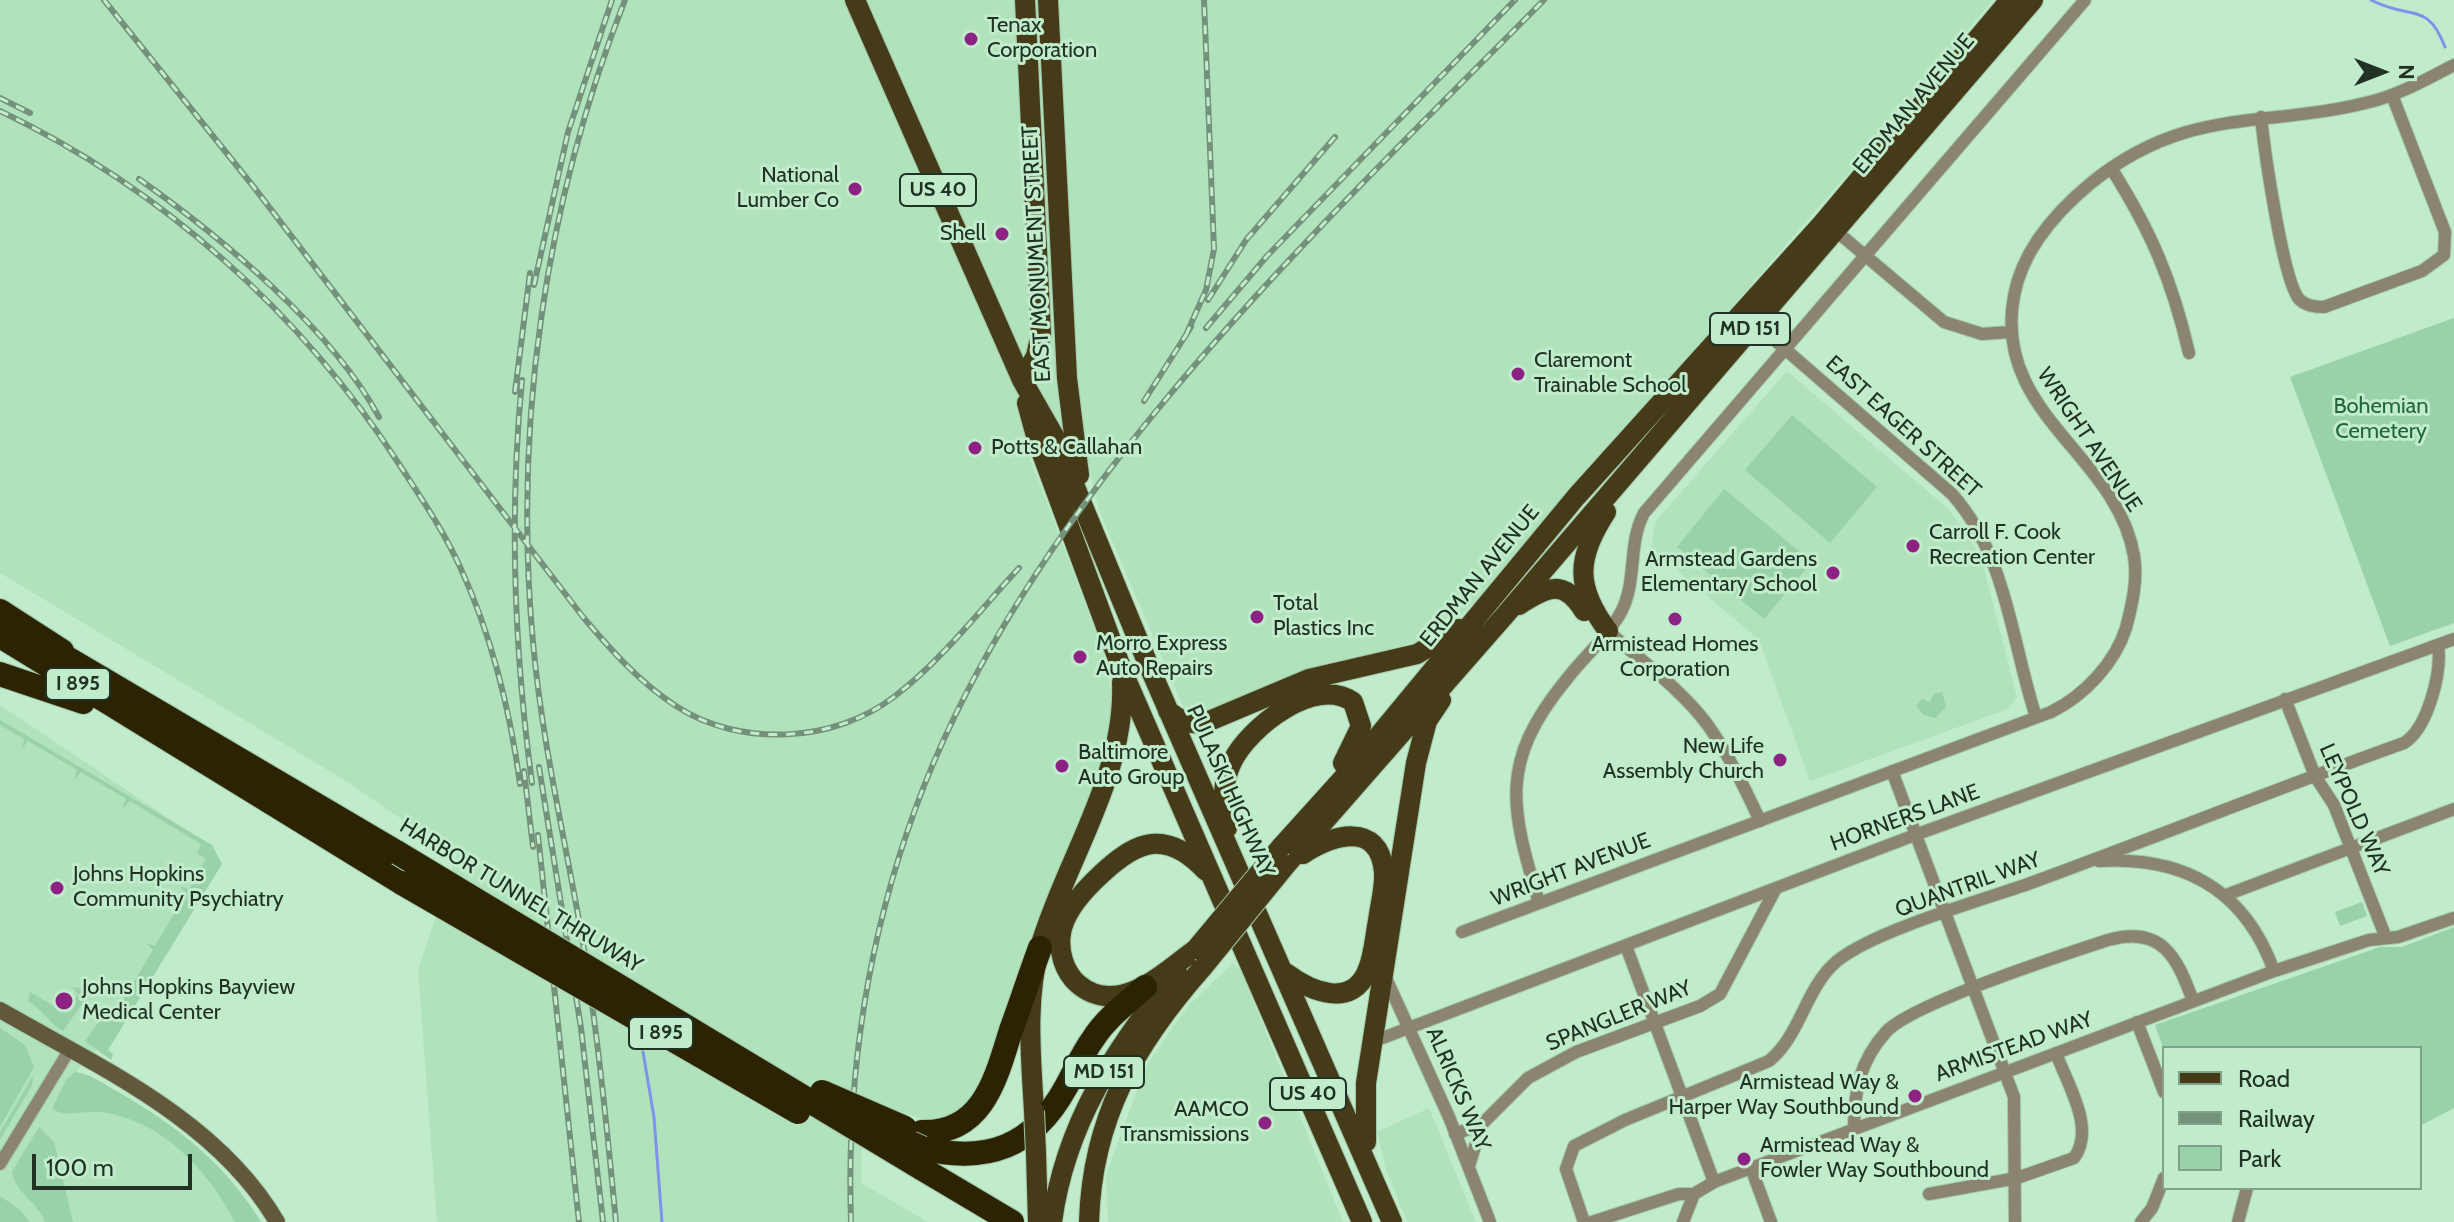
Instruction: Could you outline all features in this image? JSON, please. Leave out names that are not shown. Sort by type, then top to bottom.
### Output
[{"type":"highway","points":[[0,611],[114,685]]},
{"type":"highway","name":"HARBOR TUNNEL THRUWAY","points":[[0,619],[715,1042],[921,1158],[1012,1222]]},
{"type":"highway","name":"HARBOR TUNNEL THRUWAY","points":[[0,636],[402,883],[921,1158],[978,1222]]},
{"type":"highway","points":[[0,674],[58,691],[155,733]]},
{"type":"highway","points":[[921,1158],[941,1131],[965,1122],[989,1096],[1040,948]]},
{"type":"highway","points":[[715,1042],[808,1086],[921,1158],[983,1153],[1003,1148],[1035,1129],[1056,1105],[1093,1038],[1145,987]]},
{"type":"main road","name":"PULASKI HIGHWAY","points":[[855,0],[1022,380],[1054,436],[1168,711],[1392,1222]]},
{"type":"main road","name":"EAST MONUMENT STREET","points":[[1022,380],[1036,356],[1041,334],[1025,0]]},
{"type":"main road","name":"EAST MONUMENT STREET","points":[[1048,0],[1067,378],[1084,505]]},
{"type":"main road","name":"ERDMAN AVENUE","points":[[1045,1217],[1097,1082],[1127,1034],[1199,958],[1576,497],[1822,224],[2010,0]]},
{"type":"main road","name":"ERDMAN AVENUE","points":[[1283,856],[1506,614],[2033,0]]},
{"type":"main road","name":"PULASKI HIGHWAY","points":[[1022,380],[1037,440],[1122,670],[1362,1222]]},
{"type":"main road","points":[[1608,631],[1586,600],[1584,557],[1592,534],[1652,443]]},
{"type":"main road","points":[[1506,614],[1544,592],[1561,588],[1573,594],[1583,610],[1608,631]]},
{"type":"main road","points":[[1168,711],[1184,722],[1202,724],[1309,679],[1430,649],[1482,613]]},
{"type":"main road","points":[[1369,1166],[1364,1103],[1421,742],[1427,721],[1466,658]]},
{"type":"main road","points":[[1045,1217],[1036,1153],[1031,1026],[1040,948],[1116,749],[1122,719],[1122,670]]},
{"type":"main road","points":[[1234,860],[1223,796],[1231,762],[1241,747],[1266,722],[1298,702],[1327,694],[1346,697],[1358,709],[1359,735],[1283,856]]},
{"type":"main road","points":[[1283,856],[1330,838],[1352,836],[1363,839],[1378,853],[1384,874],[1370,965],[1361,982],[1342,993],[1320,994],[1283,971]]},
{"type":"main road","points":[[1199,958],[1145,987],[1118,996],[1092,994],[1073,979],[1060,944],[1061,932],[1071,909],[1107,868],[1124,854],[1145,844],[1178,847],[1213,878]]},
{"type":"main road","name":"ERDMAN AVENUE","points":[[1089,1222],[1092,1177],[1115,1096],[1142,1042],[1199,958]]},
{"type":"main road","points":[[0,1010],[70,1049],[216,1146],[243,1173],[277,1222]]},
{"type":"main road","points":[[1301,1076],[1325,1065]]},
{"type":"street","points":[[1539,903],[1516,822],[1520,757],[1541,712],[1608,631],[1627,598],[1634,543],[1644,513],[2085,0]]},
{"type":"street","name":"WRIGHT AVENUE","points":[[1462,932],[2036,717],[2071,700],[2113,656],[2129,616],[2135,575],[2134,555],[2119,514],[2024,382],[2010,332],[2016,286],[2028,254],[2070,203],[2111,168],[2181,133],[2261,117],[2354,105],[2392,95],[2454,65]]},
{"type":"street","points":[[2261,117],[2283,247],[2296,295],[2309,305],[2324,307],[2432,266],[2444,255],[2445,232],[2392,95]]},
{"type":"street","points":[[2111,168],[2145,221],[2159,251],[2189,353]]},
{"type":"street","points":[[1836,231],[1864,258],[1944,322],[1982,334],[2010,332]]},
{"type":"street","name":"EAST EAGER STREET","points":[[1755,323],[1952,494],[1976,522],[2000,576],[2019,665],[2036,717]]},
{"type":"street","points":[[1608,631],[1674,688],[1706,723],[1725,752],[1760,821]]},
{"type":"street","name":"HORNERS LANE","points":[[1372,1042],[1915,835],[2454,639]]},
{"type":"street","name":"QUANTRIL WAY","points":[[1584,1222],[1566,1169],[1574,1146],[1613,1125],[1682,1099],[1775,1057],[1822,977],[1838,961],[1865,945],[2412,738],[2424,714],[2440,661],[2438,645]]},
{"type":"street","name":"LEYPOLD WAY","points":[[2285,699],[2315,776],[2334,805],[2351,845],[2386,938]]},
{"type":"street","points":[[1892,771],[2016,1109],[2015,1222]]},
{"type":"street","points":[[2226,895],[2351,845],[2454,809]]},
{"type":"street","points":[[2088,862],[2160,865],[2186,873],[2226,895],[2254,926],[2274,971]]},
{"type":"street","name":"SPANGLER WAY","points":[[1469,1166],[1482,1124],[1513,1090],[1550,1064],[1720,994],[1776,888]]},
{"type":"street","name":"ARMISTEAD WAY","points":[[1592,1222],[1679,1194],[1694,1194],[1714,1182],[2274,971],[2369,940],[2414,933],[2454,918]]},
{"type":"street","points":[[1854,1129],[1860,1071],[1888,1030],[1919,1010],[2108,940],[2132,936],[2160,944],[2175,956],[2193,1001]]},
{"type":"street","points":[[1626,946],[1714,1182]]},
{"type":"street","name":"ALRICKS WAY","points":[[1384,973],[1410,1025],[1490,1222]]},
{"type":"street","points":[[2137,1022],[2162,1087]]},
{"type":"street","points":[[0,1164],[70,1049]]},
{"type":"street","points":[[1929,1194],[2017,1178],[2063,1165],[2074,1158],[2081,1146],[2083,1127],[2056,1053]]},
{"type":"street","name":"SPANGLER WAY","points":[[1455,1134],[1482,1124]]},
{"type":"street","points":[[1751,1168],[1771,1222]]},
{"type":"street","points":[[2141,1222],[2152,1208],[2162,1183]]},
{"type":"street","points":[[2238,1222],[2246,1190]]},
{"type":"street","points":[[1683,1222],[1694,1194]]},
{"type":"shaded area","points":[[0,0],[1993,0],[1866,153],[1479,598],[1449,627],[1428,639],[1306,670],[1205,711],[1185,711],[1099,510],[1083,442],[1030,458],[1103,651],[1114,703],[1099,774],[1025,952],[982,1080],[963,1108],[938,1124],[863,1099],[861,1183],[928,1222],[437,1222],[418,970],[458,850],[425,835],[344,780],[0,573]]},
{"type":"shaded area","name":"Armstead Gardens Elementary School","points":[[1787,371],[1946,507],[1965,530],[1982,561],[2017,697],[2008,709],[1810,781],[1759,640],[1651,548],[1656,521]]},
{"type":"shaded area","name":"Johns Hopkins Bayview Medical Center","points":[[0,705],[213,848],[101,1046],[81,1064],[68,1088],[145,1121],[202,1165],[247,1222],[0,1222]]},
{"type":"shaded area","points":[[1233,963],[1241,971],[1343,1222],[1108,1222],[1106,1175],[1146,1066],[1187,1007]]},
{"type":"shaded area","points":[[1429,1108],[1476,1222],[1407,1222],[1386,1170],[1377,1132]]},
{"type":"green space","name":"Bohemian Cemetery","points":[[2454,318],[2454,623],[2390,646],[2290,377]]},
{"type":"green space","points":[[1792,415],[1877,487],[1830,543],[1745,470]]},
{"type":"green space","points":[[1724,489],[1812,562],[1764,619],[1677,547]]},
{"type":"green space","points":[[1942,692],[1946,707],[1935,718],[1924,715],[1916,706],[1922,699],[1930,702],[1934,694]]},
{"type":"green space","points":[[0,720],[212,845],[222,864],[108,1050],[113,1054],[111,1060],[85,1041],[108,1009],[115,1013],[153,950],[146,943],[155,946],[186,893],[180,886],[189,889],[206,859],[197,853],[201,844],[130,801],[122,809],[126,799],[81,772],[74,780],[77,770],[28,741],[22,749],[24,739],[0,725]]},
{"type":"green space","points":[[2362,902],[2367,916],[2340,926],[2335,912]]},
{"type":"green space","points":[[2454,927],[2454,1108],[2422,1125],[2422,1046],[2163,1046],[2155,1025],[2380,947],[2402,947]]},
{"type":"green space","points":[[72,987],[81,988],[85,1000],[63,1031],[28,1001],[30,992],[66,1013],[78,994]]},
{"type":"green space","points":[[0,1028],[25,1045],[34,1067],[0,1127]]},
{"type":"green space","points":[[75,1072],[104,1084],[181,1133],[232,1182],[261,1222],[235,1222],[197,1166],[181,1150],[144,1125],[101,1112],[70,1113],[52,1109],[66,1080]]},
{"type":"green space","points":[[33,1076],[32,1085],[0,1140],[0,1132]]},
{"type":"green space","points":[[39,1127],[54,1142],[73,1222],[45,1222],[14,1179],[12,1172]]},
{"type":"green space","points":[[0,1196],[20,1210],[30,1222],[0,1222]]},
{"type":"waterway","points":[[2371,0],[2424,17],[2438,32],[2445,47]]},
{"type":"waterway","points":[[643,1052],[654,1117],[662,1222]]},
{"type":"railway","points":[[104,0],[253,186],[583,617],[638,676],[676,706],[701,720],[758,734],[816,731],[844,723],[871,712],[912,682],[1019,568]]},
{"type":"railway","points":[[534,285],[568,132],[612,0]]},
{"type":"railway","points":[[616,1222],[588,978],[537,680],[528,560],[528,479],[532,397],[555,235],[597,77],[625,0]]},
{"type":"railway","points":[[1186,335],[1206,290],[1214,249],[1204,0]]},
{"type":"railway","points":[[1206,328],[1267,256],[1515,0]]},
{"type":"railway","points":[[851,1222],[850,1166],[857,1055],[875,946],[905,839],[924,786],[976,675],[1040,568],[1113,465],[1195,365],[1369,176],[1544,0]]},
{"type":"railway","points":[[0,98],[30,113]]},
{"type":"railway","points":[[0,111],[60,142],[117,178],[172,217],[224,260],[318,356],[360,409],[440,528],[472,595],[498,674],[520,784]]},
{"type":"railway","points":[[1208,300],[1246,240],[1335,137]]},
{"type":"railway","points":[[139,179],[204,228],[272,286],[333,350],[379,417]]},
{"type":"railway","points":[[515,392],[530,273]]},
{"type":"railway","points":[[1144,401],[1191,327]]},
{"type":"railway","points":[[522,380],[516,481],[515,582],[521,682],[532,783]]},
{"type":"railway","points":[[539,767],[581,1028],[603,1222]]},
{"type":"railway","points":[[524,771],[533,847]]},
{"type":"railway","points":[[538,835],[579,1222]]},
{"type":"place","name":"Tenax Corporation","points":[[971,39]]},
{"type":"place","name":"National Lumber Co","points":[[855,189]]},
{"type":"place","name":"Shell","points":[[1002,234]]},
{"type":"place","name":"Claremont Trainable School","points":[[1518,374]]},
{"type":"place","name":"Potts & Callahan","points":[[975,448]]},
{"type":"place","name":"Carroll F. Cook Recreation Center","points":[[1913,546]]},
{"type":"place","name":"Armstead Gardens Elementary School","points":[[1833,573]]},
{"type":"place","name":"Total Plastics Inc","points":[[1257,617]]},
{"type":"place","name":"Armistead Homes Corporation","points":[[1675,619]]},
{"type":"place","name":"Morro Express Auto Repairs","points":[[1080,657]]},
{"type":"place","name":"New Life Assembly Church","points":[[1780,760]]},
{"type":"place","name":"Baltimore Auto Group","points":[[1062,766]]},
{"type":"place","name":"Johns Hopkins Community Psychiatry","points":[[57,888]]},
{"type":"place","name":"Johns Hopkins Bayview Medical Center","points":[[64,1001]]},
{"type":"place","name":"Armistead Way & Harper Way Southbound","points":[[1915,1096]]},
{"type":"place","name":"AAMCO Transmissions","points":[[1265,1123]]},
{"type":"place","name":"Armistead Way & Fowler Way Southbound","points":[[1744,1159]]}]
